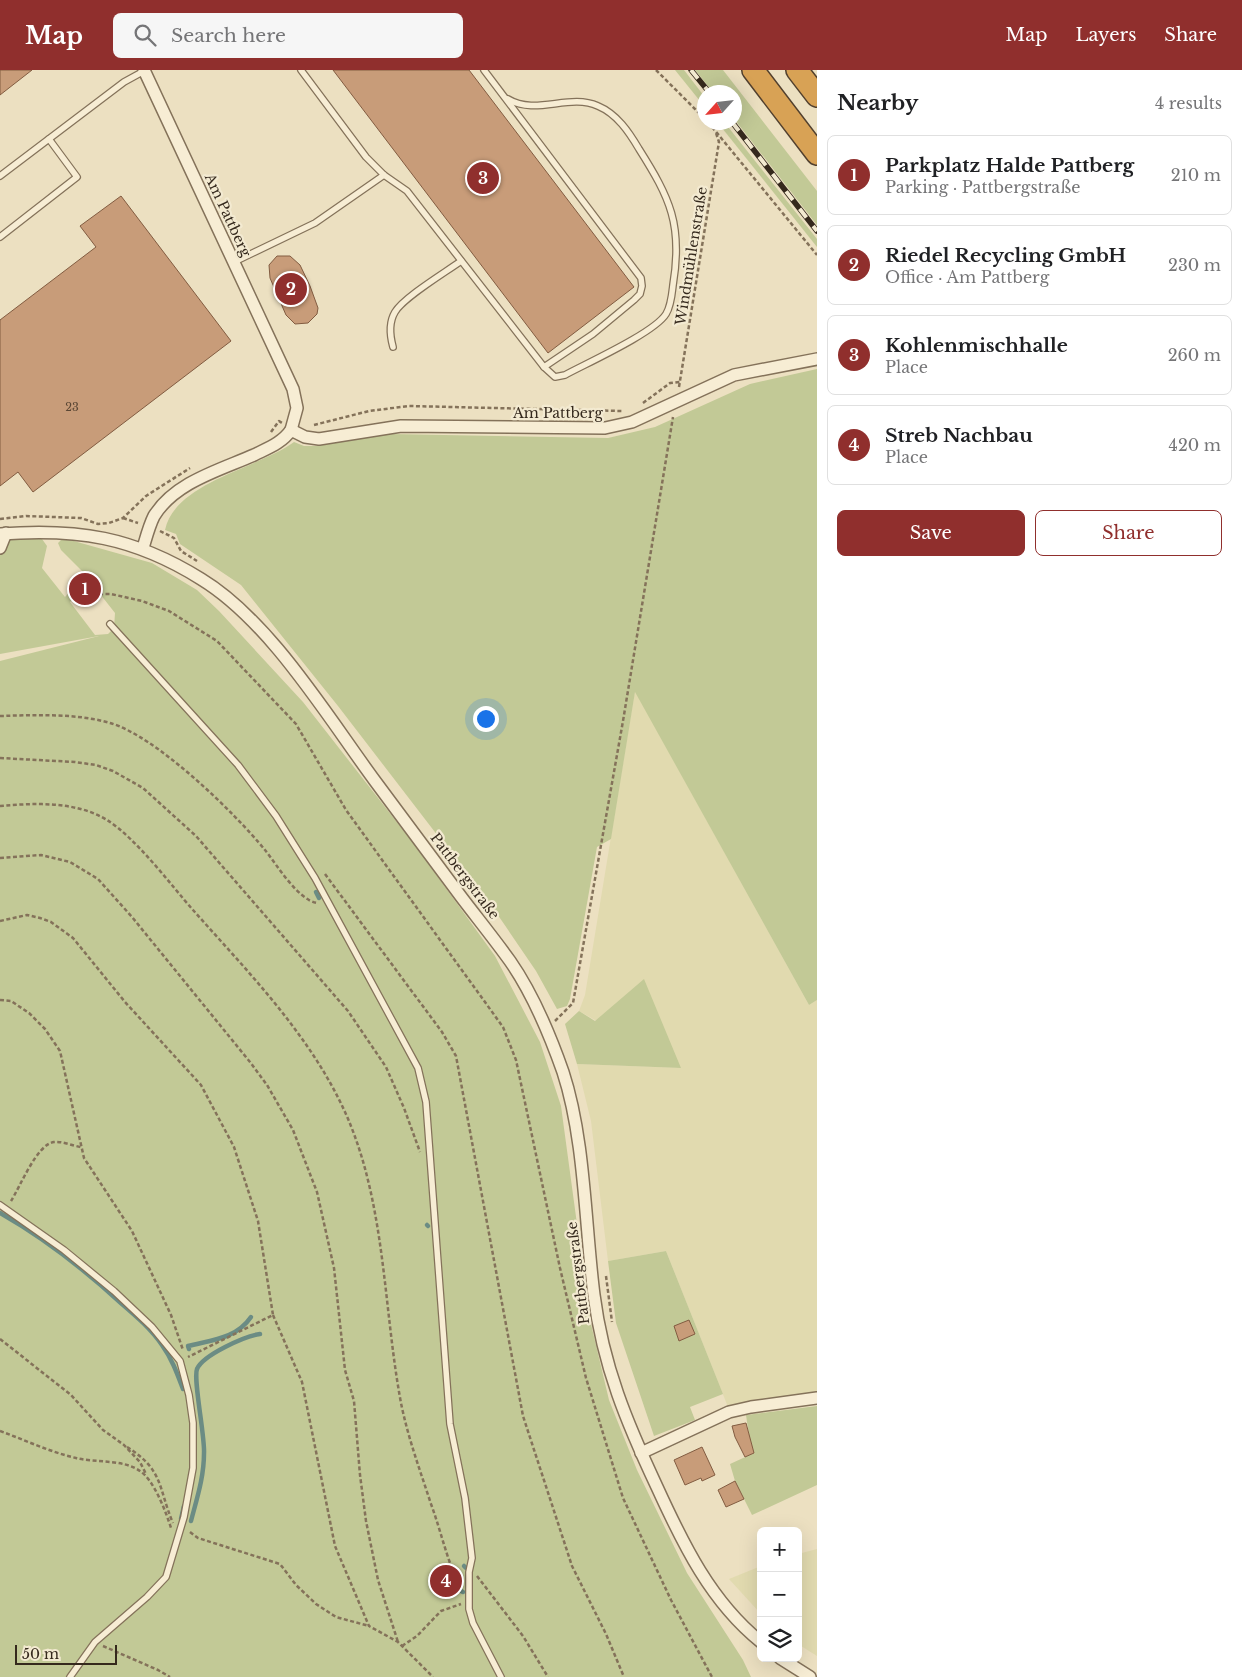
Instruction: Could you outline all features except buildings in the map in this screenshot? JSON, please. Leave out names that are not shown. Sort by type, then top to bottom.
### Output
[{"type":"highway","points":[[753,70],[817,154]]},
{"type":"highway","points":[[797,70],[817,96]]},
{"type":"street","name":"Am Pattberg","points":[[144,70],[293,389],[297,408],[292,427],[305,437],[319,439],[401,426],[594,429],[632,422],[734,375],[817,359]]},
{"type":"street","points":[[143,548],[150,527],[161,507],[184,487],[270,447],[286,437],[292,427]]},
{"type":"street","name":"Pattbergstraße","points":[[3,534],[53,531],[91,535],[143,548],[205,581],[247,616],[289,664],[512,964],[545,1026],[564,1075],[575,1126],[594,1293],[602,1341],[617,1396],[641,1453],[681,1538],[713,1591],[743,1628],[757,1639]]},
{"type":"street","points":[[0,548],[3,534]]},
{"type":"street","points":[[641,1453],[729,1412],[751,1406],[817,1398]]},
{"type":"street","points":[[786,1662],[810,1677]]},
{"type":"lane","points":[[0,176],[124,82],[144,70]]},
{"type":"lane","points":[[301,70],[366,157],[384,175],[407,191],[544,368],[555,378],[565,375],[649,329],[666,314],[670,306],[676,253],[673,216],[663,186],[634,140],[610,113],[587,102],[525,106],[504,97]]},
{"type":"lane","points":[[484,70],[638,273],[642,286],[640,294],[634,300],[593,334],[544,368]]},
{"type":"lane","points":[[0,236],[77,177],[49,139]]},
{"type":"lane","points":[[234,262],[315,223],[384,175]]},
{"type":"lane","points":[[393,347],[391,325],[394,312],[461,261]]},
{"type":"lane","points":[[110,624],[238,766],[276,816],[315,878],[418,1068],[426,1102],[450,1424],[465,1498],[472,1558],[468,1572],[469,1609],[473,1623],[501,1677]]},
{"type":"lane","points":[[0,1205],[64,1250],[114,1291],[152,1327],[180,1360],[189,1394],[194,1448],[188,1498],[170,1565],[159,1586],[95,1642],[70,1677]]},
{"type":"path","points":[[656,70],[697,111]]},
{"type":"path","points":[[714,130],[817,255]]},
{"type":"path","name":"Windmühlenstraße","points":[[640,404],[670,383],[680,382],[719,142],[716,133]]},
{"type":"path","points":[[545,1026],[557,1020],[573,1004],[623,721],[675,402]]},
{"type":"path","points":[[292,427],[316,425],[368,410],[409,406],[629,410]]},
{"type":"path","points":[[0,519],[26,516],[81,518],[98,524],[109,523],[123,518],[174,538],[181,551],[204,565]]},
{"type":"path","points":[[86,594],[111,594],[160,607],[217,640],[296,724],[346,810],[503,1027],[516,1060],[560,1268],[586,1378],[623,1498],[671,1600],[712,1677]]},
{"type":"path","points":[[0,716],[92,720],[109,723],[134,734],[175,764],[216,800],[262,847],[303,897],[312,902],[328,905]]},
{"type":"path","points":[[0,758],[75,762],[96,765],[113,771],[143,788],[196,836],[348,1010],[386,1067],[404,1108],[420,1154]]},
{"type":"path","points":[[0,806],[69,806],[108,821],[143,853],[291,1024],[314,1054],[335,1092],[357,1144],[377,1228],[396,1372],[408,1434],[450,1563],[469,1588]]},
{"type":"path","points":[[0,858],[41,855],[70,862],[98,879],[132,917],[250,1062],[293,1130],[317,1192],[330,1245],[345,1370],[354,1401],[366,1521],[378,1580],[398,1642]]},
{"type":"path","points":[[321,870],[442,1032],[456,1056],[523,1416],[572,1566],[606,1634],[624,1677]]},
{"type":"path","points":[[0,921],[27,915],[40,918],[51,922],[73,938],[125,1002],[201,1085],[234,1147],[258,1221],[273,1315],[302,1382],[335,1546],[369,1626]]},
{"type":"path","points":[[0,1000],[11,1001],[29,1013],[45,1029],[60,1051],[84,1158],[132,1231],[147,1262],[184,1347],[180,1360]]},
{"type":"path","points":[[553,1011],[560,1028]]},
{"type":"path","points":[[6,1209],[34,1158],[49,1143],[56,1142],[82,1147]]},
{"type":"path","points":[[605,1273],[614,1332]]},
{"type":"path","points":[[180,1360],[273,1315]]},
{"type":"path","points":[[0,1339],[48,1375],[88,1412],[103,1430],[138,1454],[154,1469],[170,1516]]},
{"type":"path","points":[[0,1431],[77,1459],[132,1467],[148,1478]]},
{"type":"path","points":[[124,1445],[140,1462],[166,1513],[175,1544]]},
{"type":"path","points":[[166,1513],[180,1529],[188,1528],[191,1534],[198,1538],[280,1564],[301,1590],[316,1604],[336,1617],[369,1626],[398,1642],[433,1677]]},
{"type":"path","points":[[479,1577],[524,1636],[548,1677]]},
{"type":"path","points":[[402,1646],[417,1636],[441,1610],[469,1601]]},
{"type":"path","points":[[95,1642],[170,1677]]},
{"type":"shaded area","points":[[635,691],[809,1005],[817,1000],[817,1392],[728,1407],[666,1251],[608,1261],[591,1121],[577,1064],[680,1068],[579,1011],[585,995]]},
{"type":"shaded area","points":[[817,1549],[817,1656],[802,1647],[802,1553]]},
{"type":"shaded area","points":[[757,1568],[757,1610],[729,1579]]},
{"type":"green space","points":[[675,70],[684,70],[697,87],[697,97]]},
{"type":"green space","points":[[695,70],[723,70],[735,85],[707,85]]},
{"type":"green space","points":[[742,94],[817,191],[817,225],[742,129]]},
{"type":"green space","points":[[724,130],[731,130],[817,239],[817,247]]},
{"type":"green space","points":[[817,369],[817,1000],[809,1005],[635,692],[611,839],[597,847],[570,999],[567,1006],[557,1009],[536,971],[491,905],[338,706],[241,585],[180,544],[176,534],[165,530],[172,514],[184,500],[201,488],[294,442],[304,446],[315,446],[391,434],[608,438],[655,427],[750,384]]},
{"type":"green space","points":[[63,538],[152,563],[197,590],[219,611],[303,702],[414,844],[495,956],[540,1042],[561,1106],[590,1320],[609,1400],[637,1470],[687,1573],[743,1660],[751,1677],[0,1677],[0,661],[99,636],[0,654],[0,539],[42,539],[47,546],[42,568],[65,597],[74,587],[78,595],[70,602],[95,635],[108,634],[114,628],[115,613],[82,571],[61,550],[58,543]]},
{"type":"green space","points":[[644,979],[681,1068],[577,1064],[565,1024],[579,1011],[595,1021]]},
{"type":"green space","points":[[666,1251],[723,1394],[690,1407],[695,1420],[654,1436],[616,1323],[608,1261]]},
{"type":"green space","points":[[817,1406],[817,1485],[752,1515],[735,1481],[730,1464],[754,1453],[750,1442],[746,1415]]},
{"type":"waterway","points":[[316,892],[319,898]]},
{"type":"waterway","points":[[0,1213],[64,1255],[143,1323],[166,1350],[183,1389]]},
{"type":"waterway","points":[[189,1349],[188,1346],[223,1338],[231,1334],[251,1317]]},
{"type":"waterway","points":[[191,1521],[204,1462],[197,1369],[207,1358],[216,1352],[245,1338],[260,1334]]},
{"type":"waterway","points":[[181,1519],[184,1506]]},
{"type":"waterway","points":[[459,1582],[459,1590],[463,1592]]},
{"type":"railway","points":[[691,70],[703,85]]},
{"type":"railway","points":[[738,130],[817,231]]},
{"type":"place","name":"Kohlenmischhalle","points":[[483,178]]},
{"type":"place","name":"Riedel Recycling GmbH","points":[[291,289]]},
{"type":"place","name":"Parkplatz Halde Pattberg","points":[[85,589]]},
{"type":"place","name":"Streb Nachbau","points":[[446,1581]]}]
